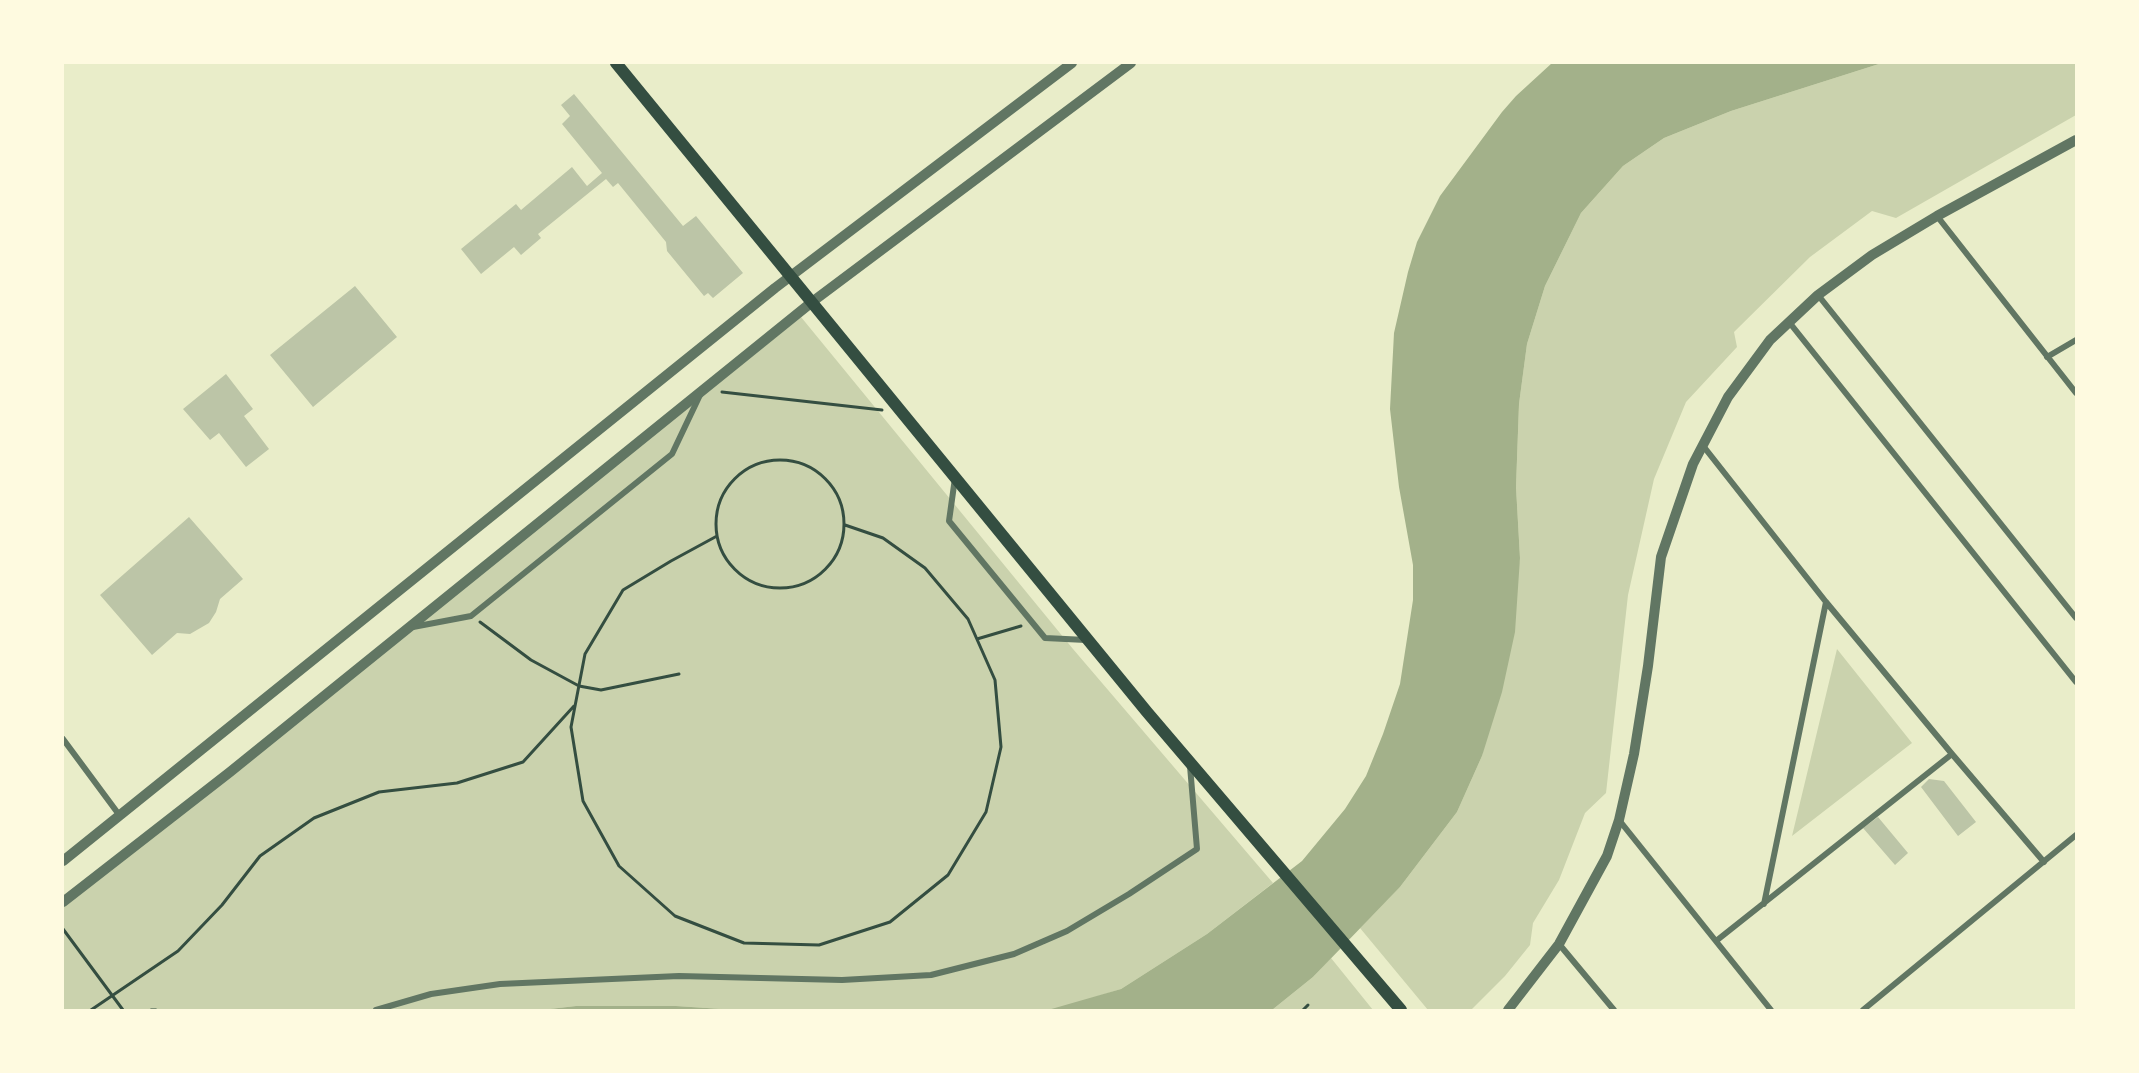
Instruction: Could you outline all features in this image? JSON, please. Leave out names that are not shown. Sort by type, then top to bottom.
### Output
[{"type":"main road","points":[[616,63],[1088,640],[1401,1010]]},
{"type":"street","points":[[65,857],[120,816],[790,276],[1072,63]]},
{"type":"street","points":[[63,902],[230,772],[812,302],[1131,63]]},
{"type":"street","points":[[1508,1010],[1559,944],[1607,856],[1636,743],[1661,557],[1693,464],[1704,447],[1728,397],[1770,340],[1818,295],[1872,255],[1937,216],[2076,140]]},
{"type":"street","points":[[1937,216],[2076,393]]},
{"type":"street","points":[[1818,295],[2076,618]]},
{"type":"street","points":[[1789,322],[2076,682]]},
{"type":"street","points":[[2047,357],[2076,340]]},
{"type":"street","points":[[407,629],[471,616],[672,454],[702,390]]},
{"type":"street","points":[[1704,447],[1826,602],[2044,862]]},
{"type":"street","points":[[955,477],[949,521],[1045,638],[1088,640]]},
{"type":"street","points":[[1764,904],[1826,602]]},
{"type":"street","points":[[63,739],[120,816]]},
{"type":"street","points":[[1716,941],[1952,754]]},
{"type":"street","points":[[376,1010],[431,994],[500,984],[679,976],[842,980],[931,975],[1014,954],[1067,931],[1197,849],[1190,763]]},
{"type":"street","points":[[1618,820],[1771,1010]]},
{"type":"street","points":[[1863,1010],[2076,835]]},
{"type":"street","points":[[1559,944],[1614,1010]]},
{"type":"path","points":[[702,390],[902,412]]},
{"type":"path","points":[[778,459],[800,462],[818,471],[833,485],[842,504],[845,525],[842,544],[833,562],[819,577],[801,586],[780,589],[758,585],[739,574],[725,557],[717,536],[716,514],[723,492],[737,475],[756,463],[778,459]]},
{"type":"path","points":[[717,536],[623,590],[585,654],[571,727],[583,801],[619,866],[675,916],[744,943],[819,945],[890,922],[948,875],[986,812],[1001,747],[995,680],[968,619],[925,568],[883,538],[845,525]]},
{"type":"path","points":[[471,616],[531,660],[579,686],[601,690],[679,674]]},
{"type":"path","points":[[977,639],[1032,622]]},
{"type":"path","points":[[91,1010],[178,951],[222,905],[260,856],[314,818],[379,792],[457,783],[523,762],[575,704]]},
{"type":"path","points":[[63,929],[123,1010]]},
{"type":"path","points":[[1303,1010],[1308,1005]]},
{"type":"path","points":[[151,1010],[156,1010]]},
{"type":"shaded area","points":[[1552,63],[1882,63],[1731,111],[1664,138],[1623,166],[1581,213],[1545,286],[1527,344],[1519,404],[1516,487],[1520,558],[1515,632],[1502,692],[1482,756],[1457,812],[1400,887],[1313,977],[1272,1010],[1048,1010],[1121,989],[1207,934],[1302,861],[1345,809],[1366,776],[1400,684],[1413,600],[1413,565],[1399,487],[1390,409],[1394,333],[1408,272],[1417,242],[1440,196],[1502,112]]},
{"type":"shaded area","points":[[1882,63],[2076,63],[2076,115],[1896,218],[1872,211],[1810,257],[1734,332],[1737,347],[1686,402],[1654,479],[1628,595],[1606,793],[1585,813],[1559,880],[1533,923],[1530,945],[1505,976],[1471,1010],[1428,1010],[1360,928],[1400,887],[1457,812],[1482,756],[1520,558],[1516,487],[1519,404],[1527,344],[1545,286],[1581,213],[1623,166],[1664,138],[1731,111]]},
{"type":"shaded area","points":[[801,317],[1073,649],[1273,883],[1207,934],[1121,989],[1054,1010],[737,1010],[676,1006],[576,1006],[541,1010],[63,1010],[63,896],[429,615]]},
{"type":"shaded area","points":[[1837,649],[1912,743],[1792,836]]},
{"type":"shaded area","points":[[1331,958],[1373,1010],[1272,1010],[1313,977]]},
{"type":"shaded area","points":[[576,1006],[676,1006],[737,1010],[541,1010]]},
{"type":"building","points":[[574,94],[683,226],[696,216],[743,273],[713,298],[708,293],[704,296],[667,251],[666,242],[618,183],[613,187],[606,179],[538,234],[541,238],[521,255],[514,247],[481,274],[461,249],[516,204],[521,210],[572,167],[587,186],[602,173],[562,124],[570,116],[561,105]]},
{"type":"building","points":[[355,286],[397,337],[313,407],[270,355]]},
{"type":"building","points":[[226,374],[253,409],[244,416],[269,449],[246,467],[219,433],[210,440],[183,409]]},
{"type":"building","points":[[189,517],[243,579],[220,599],[209,623],[190,634],[177,633],[152,655],[100,595]]},
{"type":"building","points":[[1929,779],[1944,781],[1976,822],[1958,836],[1921,787]]},
{"type":"building","points":[[1878,817],[1908,853],[1895,865],[1863,828]]}]
